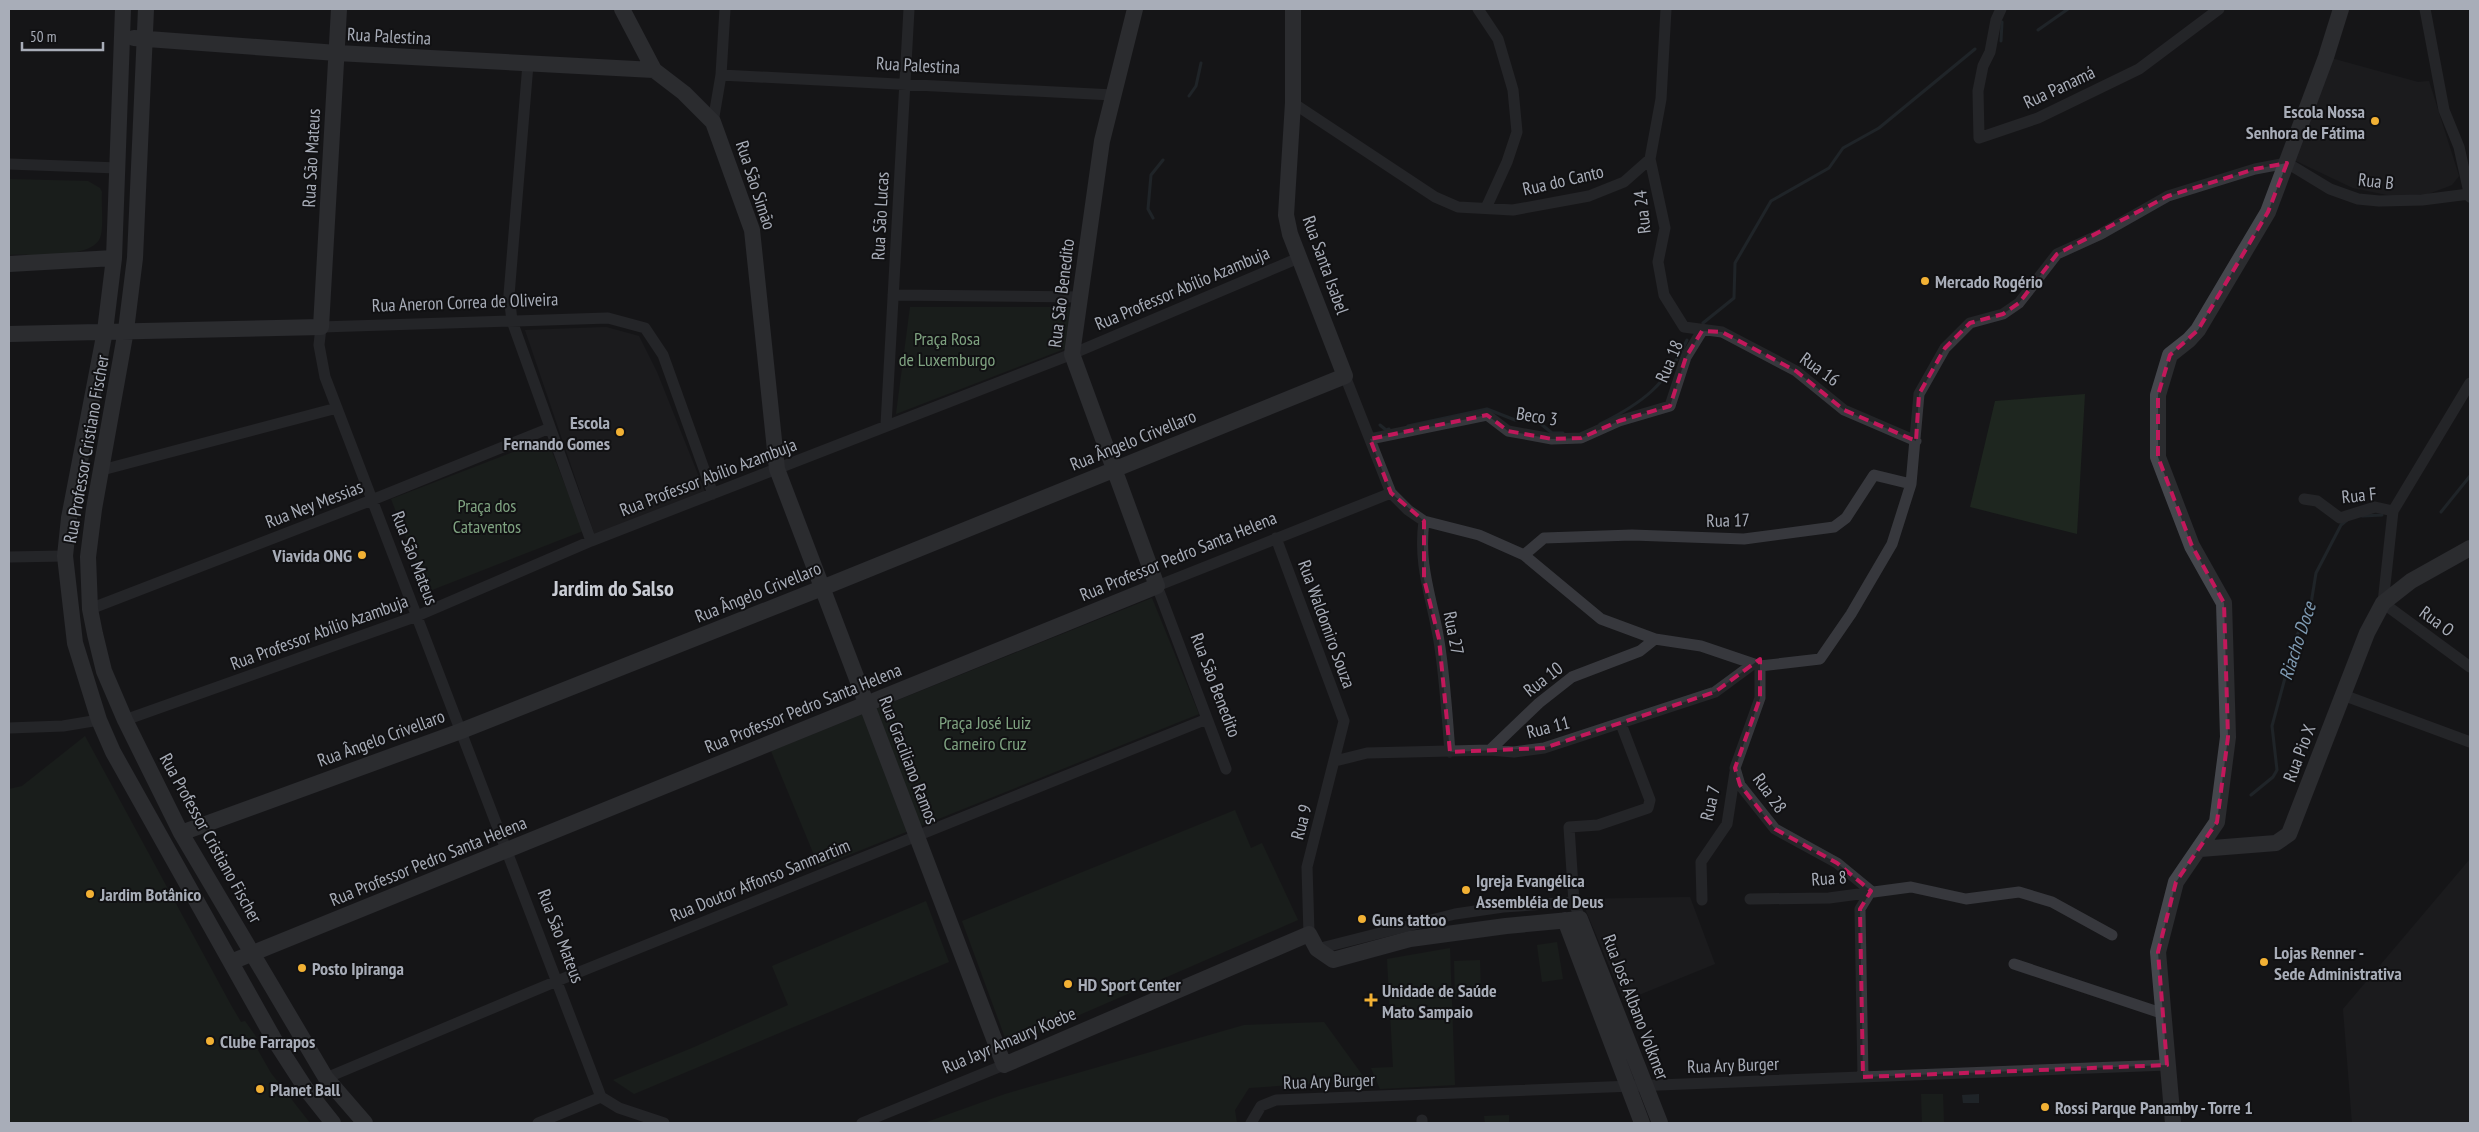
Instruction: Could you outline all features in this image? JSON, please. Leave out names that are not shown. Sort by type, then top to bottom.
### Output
[{"type":"street","name":"Rua Professor Cristiano Fischer","points":[[123,9],[114,258],[105,331],[69,518],[65,556],[74,643],[99,720],[113,752],[275,1041],[306,1089],[333,1123]]},
{"type":"street","name":"Rua Professor Cristiano Fischer","points":[[146,9],[135,258],[126,330],[88,557],[90,609],[104,671],[125,720],[181,833],[326,1078],[365,1123]]},
{"type":"street","name":"Rua São Mateus","points":[[339,9],[319,345],[325,377],[601,1097]]},
{"type":"street","name":"Rua São Simão","points":[[622,9],[654,70],[684,93],[713,122],[752,230],[777,469]]},
{"type":"street","points":[[713,122],[721,74],[725,9]]},
{"type":"street","name":"Rua São Lucas","points":[[886,425],[909,9]]},
{"type":"street","name":"Rua São Benedito","points":[[1135,9],[1102,141],[1072,354],[1113,470],[1226,769]]},
{"type":"street","name":"Rua Santa Isabel","points":[[1293,9],[1293,103],[1286,215],[1290,234],[1301,257],[1391,493]]},
{"type":"street","points":[[1478,9],[1498,39],[1513,90],[1516,132],[1507,162],[1486,208]]},
{"type":"street","points":[[1650,159],[1661,99],[1666,9]]},
{"type":"street","name":"Rua Panamá","points":[[2001,9],[1996,20],[1990,52],[1984,66],[1978,91],[1979,138],[2038,118],[2139,69],[2219,9]]},
{"type":"street","points":[[2173,1123],[2158,952],[2176,882],[2217,822],[2228,737],[2224,603],[2192,546],[2158,457],[2158,395],[2170,355],[2198,330],[2268,212],[2326,57],[2341,9]]},
{"type":"street","points":[[2424,9],[2444,110],[2459,147],[2470,195]]},
{"type":"street","name":"Rua Palestina","points":[[122,38],[337,53],[654,70]]},
{"type":"street","points":[[528,64],[509,295],[512,321],[592,542]]},
{"type":"street","name":"Rua Palestina","points":[[721,74],[1113,95]]},
{"type":"street","name":"Rua do Canto","points":[[1293,103],[1435,197],[1458,207],[1513,210],[1589,196],[1624,182],[1650,159]]},
{"type":"street","name":"Rua 24","points":[[1650,159],[1665,228],[1658,262],[1664,295],[1684,327],[1702,331]]},
{"type":"street","points":[[9,164],[118,168]]},
{"type":"street","points":[[1391,493],[1408,510],[1424,521],[1479,535],[1524,555],[1601,619],[1655,639],[1701,646],[1756,665],[1820,659],[1851,614],[1892,544],[1911,484],[1916,441],[1918,394],[1945,348],[1970,323],[2003,314],[2019,304],[2057,254],[2101,234],[2168,196],[2255,169],[2287,164]]},
{"type":"street","name":"Rua B","points":[[2287,164],[2330,189],[2358,199],[2379,201],[2422,200],[2470,195]]},
{"type":"street","name":"Rua Professor Abílio Azambuja","points":[[125,720],[417,616],[592,542],[886,425],[1072,354],[1301,257]]},
{"type":"street","points":[[9,264],[114,258]]},
{"type":"street","points":[[893,295],[1080,297]]},
{"type":"street","name":"Rua Aneron Correa de Oliveira","points":[[9,334],[608,318],[645,328],[663,355],[713,494]]},
{"type":"street","name":"Rua 18","points":[[1670,406],[1686,357],[1702,331]]},
{"type":"street","name":"Rua 16","points":[[1702,331],[1722,332],[1796,371],[1844,410],[1916,441]]},
{"type":"street","name":"Rua Ângelo Crivellaro","points":[[181,833],[460,731],[822,588],[1345,376]]},
{"type":"street","name":"Rua Pio X","points":[[2200,849],[2276,843],[2289,834],[2367,633],[2383,602],[2393,511],[2470,383]]},
{"type":"street","name":"Beco 3","points":[[1370,439],[1487,414],[1508,431],[1552,438],[1581,438],[1619,420],[1670,406]]},
{"type":"street","points":[[102,470],[337,408]]},
{"type":"street","name":"Rua Ney Messias","points":[[90,609],[372,500],[550,428]]},
{"type":"street","points":[[85,438],[107,440]]},
{"type":"street","name":"Rua Graciliano Ramos","points":[[777,469],[1004,1065]]},
{"type":"street","name":"Rua 17","points":[[1524,555],[1544,538],[1632,535],[1744,539],[1834,527],[1846,518],[1874,474],[1911,484]]},
{"type":"street","name":"Rua Professor Pedro Santa Helena","points":[[230,962],[1391,493]]},
{"type":"street","name":"Rua F","points":[[2304,499],[2317,501],[2340,518],[2375,507],[2393,511]]},
{"type":"street","name":"Rua 27","points":[[1424,521],[1422,543],[1424,579],[1439,639],[1450,752]]},
{"type":"street","name":"Rua Waldomiro Souza","points":[[1276,538],[1344,721]]},
{"type":"street","name":"Rua Pio X","points":[[2383,602],[2411,581],[2470,548]]},
{"type":"street","points":[[9,557],[65,556]]},
{"type":"street","name":"Rua O","points":[[2383,602],[2470,667]]},
{"type":"street","name":"Rua 10","points":[[1490,750],[1539,703],[1572,677],[1640,651],[1655,639]]},
{"type":"street","name":"Rua 11","points":[[1335,761],[1367,753],[1490,750],[1514,752],[1544,748],[1715,692],[1756,665]]},
{"type":"street","name":"Rua 28","points":[[1756,665],[1760,698],[1735,768],[1740,785],[1775,829],[1837,862],[1871,891]]},
{"type":"street","points":[[2343,695],[2470,742]]},
{"type":"street","name":"Rua Doutor Affonso Sanmartim","points":[[326,1078],[557,981],[1208,718]]},
{"type":"street","points":[[9,728],[63,726],[99,720]]},
{"type":"street","name":"Rua 9","points":[[1309,934],[1307,867],[1344,721]]},
{"type":"street","points":[[1309,934],[1317,949],[1333,960],[1410,939],[1573,920],[1574,902],[1570,827],[1598,825],[1648,808],[1650,800],[1621,724]]},
{"type":"street","name":"Rua 7","points":[[1702,900],[1701,862],[1727,824],[1735,768]]},
{"type":"street","name":"Rua 8","points":[[1750,899],[1829,898],[1911,887],[1966,899],[2019,892],[2052,902],[2112,935]]},
{"type":"street","points":[[1863,1077],[1860,909],[1871,891]]},
{"type":"street","points":[[1317,949],[1455,914],[1574,902]]},
{"type":"street","name":"Rua José Albano Volkmer","points":[[1573,920],[1637,1086],[1660,1123]]},
{"type":"street","name":"Rua Jayr Amaury Koebe","points":[[862,1123],[1004,1065],[1309,934]]},
{"type":"street","points":[[2014,964],[2164,1014]]},
{"type":"street","name":"Rua Ary Burger","points":[[1251,1123],[1261,1106],[1276,1100],[2167,1065]]},
{"type":"street","name":"Rua José Albano Volkmer","points":[[1637,1086],[1642,1123]]},
{"type":"street","points":[[538,1123],[601,1097],[619,1108],[664,1123]]},
{"type":"highlighted area","points":[[2287,163],[2268,212],[2198,330],[2170,355],[2158,395],[2158,457],[2192,546],[2224,603],[2228,737],[2217,822],[2176,882],[2158,952],[2167,1065],[1863,1077],[1860,909],[1871,891],[1837,863],[1775,829],[1740,785],[1735,768],[1760,698],[1760,659],[1715,692],[1544,748],[1450,752],[1439,639],[1424,579],[1424,521],[1391,493],[1370,439],[1487,415],[1508,431],[1552,439],[1581,438],[1619,421],[1670,406],[1686,357],[1702,331],[1722,332],[1796,371],[1844,410],[1916,441],[1919,394],[1945,348],[1970,323],[2003,314],[2019,303],[2057,254],[2168,196],[2255,169]]},
{"type":"shaded area","name":"Escola Nossa Senhora de Fátima","points":[[2331,58],[2418,82],[2429,81],[2459,176],[2452,185],[2428,194],[2397,197],[2353,188],[2294,160]]},
{"type":"shaded area","name":"Escola Fernando Gomes","points":[[606,327],[639,336],[657,372],[705,492],[595,536],[525,330]]},
{"type":"shaded area","points":[[2470,859],[2470,1123],[2352,1123],[2343,1009]]},
{"type":"shaded area","points":[[1690,897],[1715,964],[1624,1001],[1581,899]]},
{"type":"shaded area","points":[[1979,1094],[1979,1103],[1963,1103],[1962,1095]]},
{"type":"green space","points":[[9,179],[88,181],[100,188],[102,192],[102,222],[100,238],[94,245],[85,250],[73,253],[9,255]]},
{"type":"green space","name":"Praça Rosa de Luxemburgo","points":[[910,307],[1071,307],[1067,348],[896,414]]},
{"type":"green space","points":[[2085,394],[2077,534],[1970,507],[1995,401]]},
{"type":"green space","name":"Praça dos Cataventos","points":[[547,439],[583,531],[427,592],[391,499]]},
{"type":"green space","name":"Praça José Luiz Carneiro Cruz","points":[[1152,598],[1199,714],[819,867],[771,751]]},
{"type":"green space","name":"Jardim Botânico","points":[[85,736],[231,1005],[241,1022],[245,1021],[257,1038],[251,1038],[271,1073],[310,1123],[9,1123],[9,789],[22,786]]},
{"type":"green space","name":"HD Sport Center","points":[[1235,810],[1251,848],[1262,843],[1298,920],[1008,1046],[962,921]]},
{"type":"green space","points":[[926,901],[949,962],[634,1094],[613,1080],[692,1048],[788,1005],[772,966]]},
{"type":"green space","points":[[1557,942],[1563,979],[1542,982],[1537,945]]},
{"type":"green space","points":[[1450,948],[1455,1085],[1380,1089],[1371,1068],[1393,1067],[1387,959]]},
{"type":"green space","points":[[1480,960],[1481,998],[1455,999],[1454,961]]},
{"type":"green space","points":[[1324,1022],[1366,1080],[1249,1088],[1235,1110],[1237,1123],[924,1123],[1005,1094],[1244,1025]]},
{"type":"green space","points":[[1921,1094],[1943,1094],[1944,1123],[1922,1123]]},
{"type":"green space","points":[[1509,1115],[1509,1123],[1485,1123],[1484,1116]]},
{"type":"waterway","points":[[2038,30],[2068,9]]},
{"type":"waterway","points":[[2001,41],[2002,22]]},
{"type":"waterway","points":[[1703,323],[1734,298],[1735,263],[1771,201],[1829,168],[1843,148],[1879,128],[1975,49]]},
{"type":"waterway","points":[[1189,96],[1196,86],[1201,63]]},
{"type":"waterway","points":[[1153,218],[1148,209],[1151,175],[1163,160]]},
{"type":"waterway","points":[[1600,424],[1629,408],[1652,391],[1671,369],[1687,340]]},
{"type":"waterway","points":[[1408,426],[1487,409],[1515,420],[1536,420],[1552,433],[1563,433]]},
{"type":"waterway","points":[[1380,425],[1386,430],[1389,429]]},
{"type":"waterway","points":[[2441,512],[2470,476]]},
{"type":"waterway","name":"Riacho Doce","points":[[2362,516],[2382,515]]},
{"type":"waterway","name":"Riacho Doce","points":[[2251,795],[2273,777],[2277,770],[2272,726],[2296,637],[2310,610],[2316,573],[2341,525],[2347,520]]},
{"type":"place","name":"Escola Nossa Senhora de Fátima","points":[[2375,121]]},
{"type":"place","name":"Mercado Rogério","points":[[1925,281]]},
{"type":"place","name":"Escola Fernando Gomes","points":[[620,432]]},
{"type":"place","name":"Viavida ONG","points":[[362,555]]},
{"type":"place","name":"Igreja Evangélica Assembléia de Deus","points":[[1466,890]]},
{"type":"place","name":"Jardim Botânico","points":[[90,894]]},
{"type":"place","name":"Guns tattoo","points":[[1362,919]]},
{"type":"place","name":"Lojas Renner - Sede Administrativa","points":[[2264,962]]},
{"type":"place","name":"Posto Ipiranga","points":[[302,968]]},
{"type":"place","name":"HD Sport Center","points":[[1068,984]]},
{"type":"place","name":"Unidade de Saúde Mato Sampaio","points":[[1371,1000]]},
{"type":"place","name":"Clube Farrapos","points":[[210,1041]]},
{"type":"place","name":"Planet Ball","points":[[260,1089]]},
{"type":"place","name":"Rossi Parque Panamby - Torre 1","points":[[2045,1107]]},
{"type":"district","name":"Jardim do Salso","points":[[613,588]]}]
